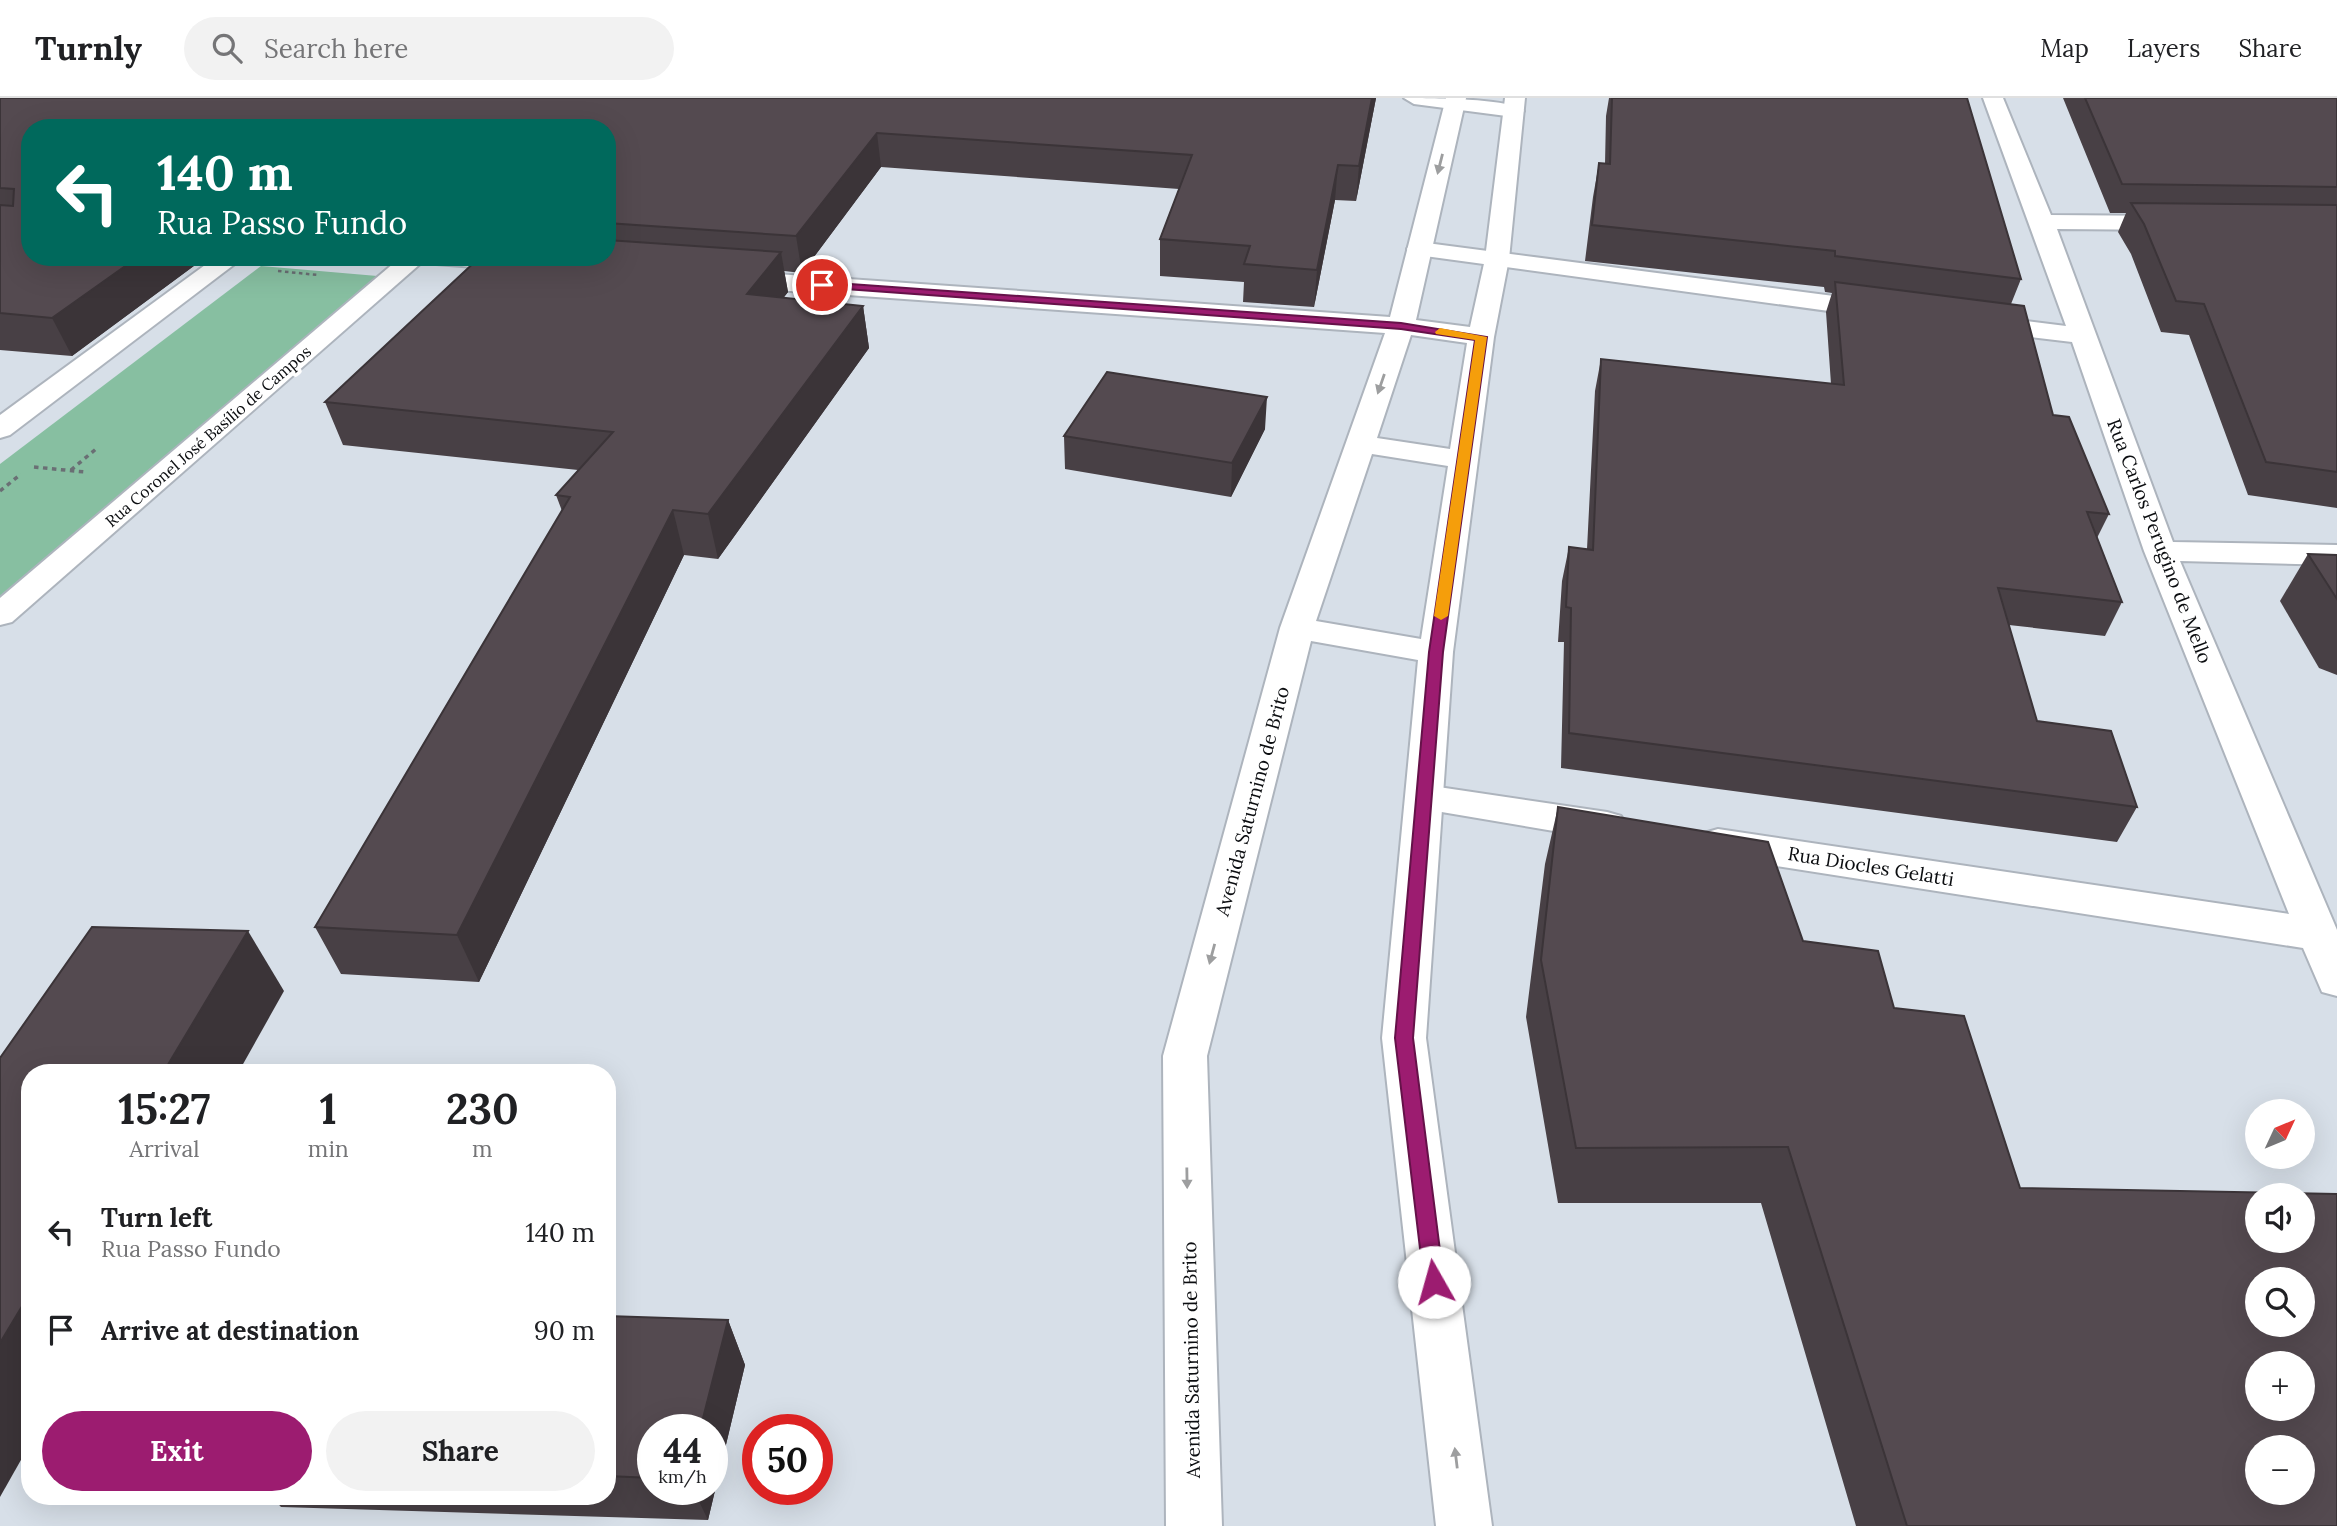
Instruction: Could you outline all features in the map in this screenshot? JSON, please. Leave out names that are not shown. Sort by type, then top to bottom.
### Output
[{"type":"street","points":[[1414,98],[1515,105],[1497,259],[1481,337],[1436,652],[1404,1038],[1464,1526]]},
{"type":"street","name":"Rua Carlos Perugino de Mello","points":[[1993,98],[2042,222],[2160,551],[2337,980]]},
{"type":"street","name":"Avenida Saturnino de Brito","points":[[1194,1526],[1185,1056],[1297,628],[1401,326],[1455,102]]},
{"type":"street","points":[[2042,222],[2203,223]]},
{"type":"street","points":[[1419,249],[1906,313]]},
{"type":"street","points":[[0,429],[220,266]]},
{"type":"street","name":"Rua Coronel José Basílio de Campos","points":[[0,615],[406,266]]},
{"type":"street","points":[[712,277],[1401,326],[1481,337]]},
{"type":"street","points":[[1947,318],[2084,337]]},
{"type":"street","points":[[1361,444],[1464,460]]},
{"type":"street","points":[[2160,551],[2337,555]]},
{"type":"street","points":[[1297,628],[1436,652]]},
{"type":"street","points":[[1426,798],[1645,832]]},
{"type":"street","name":"Rua Diocles Gelatti","points":[[1686,838],[2316,934]]},
{"type":"path","points":[[71,471],[96,449]]},
{"type":"path","points":[[0,491],[31,467],[93,473]]},
{"type":"green space","points":[[261,266],[389,277],[0,605],[0,464]]},
{"type":"building","points":[[0,98],[1372,98],[1359,166],[1338,165],[1317,270],[1244,264],[1250,246],[1160,239],[1192,155],[877,133],[796,236],[616,224],[616,119],[21,119],[21,266],[125,266],[52,318],[0,313],[0,205],[13,206],[14,189],[0,188]]},
{"type":"building","points":[[1612,98],[1967,98],[2021,279],[1835,256],[1835,251],[1592,225],[1599,163],[1610,164]]},
{"type":"building","points":[[2085,98],[2337,98],[2337,187],[2122,184]]},
{"type":"building","points":[[2131,203],[2337,205],[2337,472],[2266,462],[2204,304],[2176,301],[2144,224]]},
{"type":"building","points":[[616,241],[781,252],[747,294],[863,306],[708,514],[673,510],[457,935],[315,927],[570,497],[556,495],[613,432],[325,402],[470,266],[616,266]]},
{"type":"building","points":[[1835,282],[2024,306],[2053,415],[2069,417],[2109,514],[2087,512],[2122,602],[1998,588],[2037,721],[2111,731],[2137,807],[1569,733],[1571,608],[1566,607],[1569,547],[1593,550],[1601,359],[1844,385]]},
{"type":"building","points":[[1107,372],[1267,397],[1232,463],[1064,436]]},
{"type":"building","points":[[2308,554],[2337,555],[2337,599]]},
{"type":"building","points":[[1558,807],[1768,842],[1803,941],[1878,951],[1894,1008],[1964,1016],[2020,1188],[2245,1192],[2245,1253],[2315,1253],[2315,1194],[2337,1194],[2337,1526],[1907,1526],[1788,1147],[1576,1148],[1541,960]]},
{"type":"building","points":[[92,927],[248,931],[168,1064],[21,1064],[21,1308],[0,1343],[0,1058]]},
{"type":"building","points":[[616,1316],[728,1320],[704,1414],[637,1414],[637,1477],[616,1476]]},
{"type":"slow traffic","points":[[1440,332],[1481,337],[1441,616]]},
{"type":"route","points":[[822,285],[1401,326],[1481,337],[1436,652],[1404,1038],[1434,1282]]}]
